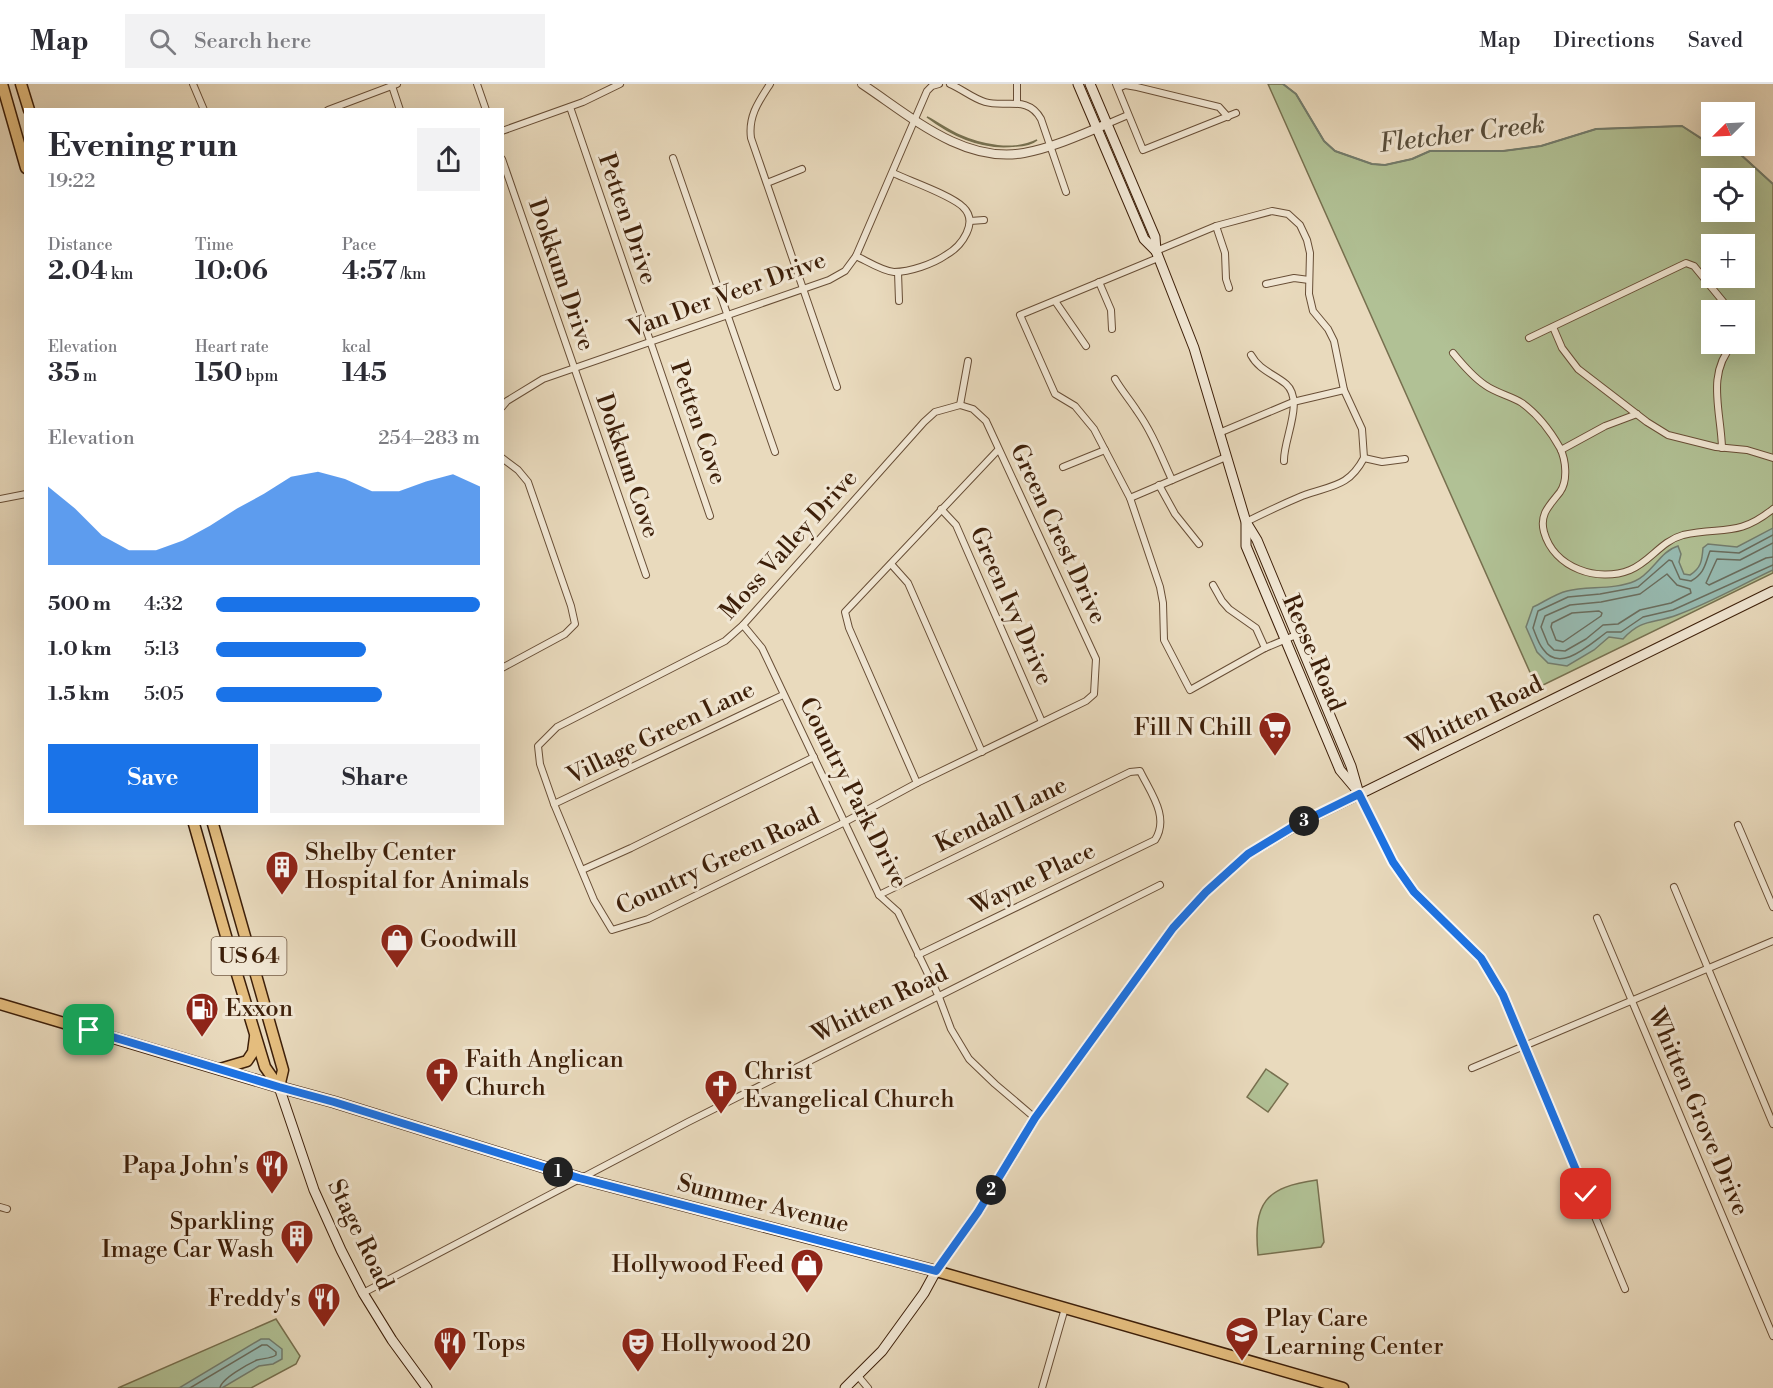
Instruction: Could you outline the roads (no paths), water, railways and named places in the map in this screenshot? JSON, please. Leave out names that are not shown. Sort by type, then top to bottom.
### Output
[{"type":"main road","points":[[2,84],[24,161]]},
{"type":"main road","points":[[21,84],[28,108]]},
{"type":"main road","name":"Reese Road","points":[[1078,84],[1144,239],[1157,255]]},
{"type":"main road","name":"Reese Road","points":[[1090,84],[1155,237],[1157,255],[1194,348],[1246,522],[1257,540],[1351,766],[1359,794]]},
{"type":"main road","name":"Reese Road","points":[[1246,522],[1246,546],[1340,770],[1359,794]]},
{"type":"main road","name":"Whitten Road","points":[[845,1388],[882,1351],[924,1293],[936,1271],[978,1212],[1035,1118],[1173,928],[1206,892],[1248,854],[1294,826],[1773,591]]},
{"type":"main road","name":"Stage Road","points":[[194,825],[265,1067],[279,1087],[315,1191],[363,1293],[392,1340],[427,1388]]},
{"type":"main road","name":"Stage Road","points":[[213,825],[283,1070],[279,1087]]},
{"type":"main road","points":[[217,907],[226,918],[231,934],[234,937],[244,935]]},
{"type":"main road","name":"Summer Avenue","points":[[0,1004],[334,1102],[579,1178],[936,1271],[1343,1388]]},
{"type":"main road","points":[[220,1069],[247,1061],[253,1052],[255,1034]]},
{"type":"street","points":[[193,84],[203,108]]},
{"type":"street","points":[[477,84],[485,108]]},
{"type":"street","points":[[504,130],[570,107],[605,93],[620,84]]},
{"type":"street","points":[[770,84],[756,106],[750,127],[752,141],[837,387]]},
{"type":"street","points":[[862,84],[952,142],[979,151],[1015,154],[1050,146],[1128,115]]},
{"type":"street","points":[[950,84],[983,101],[1027,105],[1038,114],[1066,192]]},
{"type":"street","points":[[1017,84],[1017,103]]},
{"type":"street","points":[[333,108],[394,85],[400,108]]},
{"type":"street","name":"Van Der Veer Drive","points":[[504,402],[532,384],[574,368],[840,275],[856,256],[927,91],[934,85]]},
{"type":"street","points":[[1228,117],[1219,106],[1137,87],[1117,86],[1143,150],[1228,117],[1236,113]]},
{"type":"street","name":"Petten Drive","points":[[570,107],[651,342]]},
{"type":"street","points":[[673,158],[775,452]]},
{"type":"street","name":"Dokkum Drive","points":[[504,165],[574,368]]},
{"type":"street","points":[[767,183],[802,170]]},
{"type":"street","points":[[856,256],[889,271],[898,272],[915,268],[948,255],[969,228],[970,221],[967,212],[957,202],[893,173]]},
{"type":"street","points":[[1246,522],[1304,495],[1344,483],[1356,473],[1364,458],[1362,429],[1344,390],[1334,341],[1328,329],[1313,311],[1309,294],[1310,253],[1307,240],[1300,225],[1288,214],[1272,211],[1216,226],[1099,282],[1020,315],[1055,393],[1075,406],[1094,429],[1130,498],[1160,587],[1164,640],[1190,690],[1265,648],[1296,635]]},
{"type":"street","points":[[970,221],[984,220]]},
{"type":"street","points":[[1216,226],[1225,253],[1226,279],[1229,288]]},
{"type":"street","points":[[1529,339],[1686,263],[1694,266],[1722,300]]},
{"type":"street","points":[[898,272],[898,301]]},
{"type":"street","points":[[1266,284],[1294,278],[1309,280]]},
{"type":"street","points":[[1099,282],[1111,310],[1112,329]]},
{"type":"street","points":[[1055,301],[1086,346]]},
{"type":"street","points":[[1552,327],[1562,348],[1578,369],[1668,435],[1722,448],[1747,450],[1773,458]]},
{"type":"street","name":"Petten Cove","points":[[651,342],[710,516]]},
{"type":"street","points":[[1453,353],[1486,386],[1521,402],[1530,410],[1561,450],[1565,465],[1565,479],[1561,491],[1551,501],[1543,521],[1544,532],[1556,553],[1570,566],[1588,574],[1615,574],[1631,570],[1661,546],[1682,536],[1742,528],[1773,509]]},
{"type":"street","points":[[1722,448],[1722,427],[1716,381],[1724,354]]},
{"type":"street","points":[[1251,355],[1258,366],[1291,390],[1293,415],[1284,450],[1284,461]]},
{"type":"street","points":[[960,405],[968,361]]},
{"type":"street","name":"Dokkum Cove","points":[[574,368],[646,575]]},
{"type":"street","points":[[1115,379],[1123,393],[1137,409],[1172,480]]},
{"type":"street","points":[[1219,433],[1293,402],[1344,390]]},
{"type":"street","name":"Green Crest Drive","points":[[960,405],[973,409],[986,421],[1096,659],[1094,694]]},
{"type":"street","name":"Moss Valley Drive","points":[[554,804],[540,764],[538,746],[557,727],[725,641],[743,626],[924,422],[935,412],[960,405]]},
{"type":"street","points":[[1561,450],[1605,426],[1637,414]]},
{"type":"street","points":[[917,783],[849,628],[845,612],[998,450]]},
{"type":"street","points":[[1063,468],[1105,450]]},
{"type":"street","points":[[1130,498],[1226,457]]},
{"type":"street","points":[[1364,458],[1382,462],[1406,459]]},
{"type":"street","points":[[504,460],[518,470],[530,486],[571,607],[574,626],[565,634],[504,667]]},
{"type":"street","points":[[1159,485],[1175,514],[1199,544]]},
{"type":"street","points":[[0,499],[24,494]]},
{"type":"street","name":"Green Ivy Drive","points":[[942,509],[956,525],[1042,722]]},
{"type":"street","points":[[891,564],[908,583],[982,752]]},
{"type":"street","points":[[1213,585],[1229,609],[1256,628],[1265,648]]},
{"type":"street","name":"Country Park Drive","points":[[743,626],[762,648],[843,823],[879,895],[898,912],[939,997],[951,1029],[969,1059],[1035,1118]]},
{"type":"street","name":"Village Green Lane","points":[[554,804],[783,694]]},
{"type":"street","name":"Country Green Road","points":[[582,870],[594,900],[612,930],[648,919],[843,823],[917,783],[1086,701],[1094,694]]},
{"type":"street","points":[[554,804],[582,870],[814,757]]},
{"type":"street","name":"Wayne Place","points":[[918,955],[1155,840],[1160,831],[1161,813],[1140,771]]},
{"type":"street","name":"Kendall Lane","points":[[879,895],[1130,772],[1140,771]]},
{"type":"street","name":"Reese Road","points":[[1359,794],[1393,862],[1414,892],[1481,958],[1503,995],[1526,1045],[1625,1289]]},
{"type":"street","points":[[1738,825],[1773,908]]},
{"type":"street","name":"Whitten Road","points":[[363,1293],[697,1117],[1160,885]]},
{"type":"street","points":[[1674,887],[1773,1124]]},
{"type":"street","name":"Whitten Grove Drive","points":[[1597,918],[1773,1336]]},
{"type":"street","points":[[1472,1068],[1773,941]]},
{"type":"street","points":[[1042,1388],[1065,1308]]},
{"type":"street","points":[[858,1376],[868,1388]]},
{"type":"water","points":[[1773,528],[1773,570],[1689,610],[1669,618],[1648,622],[1630,632],[1623,639],[1609,637],[1594,650],[1567,666],[1548,663],[1537,652],[1526,627],[1533,607],[1550,598],[1567,591],[1618,586],[1635,581],[1666,553],[1678,546],[1681,554],[1679,562],[1684,574],[1690,575],[1699,567],[1703,548],[1708,544],[1737,547]]},
{"type":"water","points":[[261,1339],[269,1339],[282,1349],[282,1359],[273,1364],[259,1366],[222,1388],[179,1388]]},
{"type":"waterway","name":"Fletcher Creek","points":[[1283,84],[1296,94],[1324,141],[1335,151],[1372,164],[1385,165],[1412,159],[1430,151],[1503,151],[1541,146],[1596,129],[1682,126],[1701,138]]},
{"type":"waterway","name":"Fletcher Creek","points":[[1742,156],[1773,184]]},
{"type":"place","name":"Fill N Chill","points":[[1275,757]]},
{"type":"place","name":"Shelby Center Hospital for Animals","points":[[282,896]]},
{"type":"place","name":"Goodwill","points":[[397,969]]},
{"type":"place","name":"Exxon","points":[[202,1038]]},
{"type":"place","name":"Faith Anglican Church","points":[[442,1103]]},
{"type":"place","name":"Christ Evangelical Church","points":[[721,1115]]},
{"type":"place","name":"Papa John's","points":[[272,1195]]},
{"type":"place","name":"Sparkling Image Car Wash","points":[[297,1265]]},
{"type":"place","name":"Hollywood Feed","points":[[807,1294]]},
{"type":"place","name":"Freddy's","points":[[324,1328]]},
{"type":"place","name":"Play Care Learning Center","points":[[1242,1362]]},
{"type":"place","name":"Tops","points":[[450,1372]]},
{"type":"place","name":"Hollywood 20","points":[[638,1373]]}]
